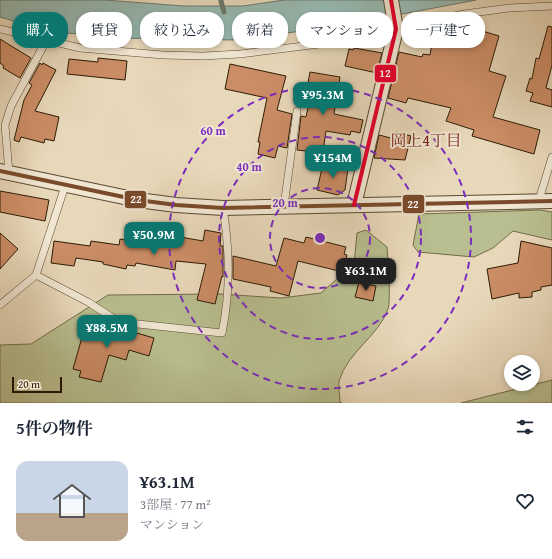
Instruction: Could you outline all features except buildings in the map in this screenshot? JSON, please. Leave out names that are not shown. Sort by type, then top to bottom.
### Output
[{"type":"street","points":[[354,205],[396,26],[391,0]]},
{"type":"street","points":[[4,172],[64,186],[146,201],[223,208],[545,201]]},
{"type":"lane","points":[[68,46],[128,53],[204,56],[240,54],[319,44],[396,26],[464,14],[509,8],[552,6]]},
{"type":"lane","points":[[0,29],[12,32]]},
{"type":"lane","points":[[4,172],[6,124],[11,106],[42,48]]},
{"type":"lane","points":[[284,206],[297,111]]},
{"type":"lane","points":[[545,201],[552,157]]},
{"type":"lane","points":[[0,305],[36,275],[64,186]]},
{"type":"lane","points":[[36,275],[88,302],[119,322],[222,333],[227,308],[229,247],[223,208]]},
{"type":"green space","points":[[540,210],[552,212],[552,240],[513,231],[493,248],[474,257],[418,252],[413,245],[419,214]]},
{"type":"green space","points":[[366,230],[387,247],[389,304],[383,319],[377,328],[356,352],[343,370],[339,381],[340,402],[342,403],[0,403],[0,345],[31,344],[108,295],[219,294],[281,298],[321,293],[354,264],[357,233]]},
{"type":"green space","points":[[552,380],[552,403],[461,403],[508,391],[540,391],[540,383]]},
{"type":"water","points":[[0,0],[105,0],[184,6],[243,6],[284,0],[476,0],[413,12],[401,12],[401,14],[393,16],[393,12],[296,12],[296,32],[288,33],[288,12],[232,12],[232,40],[224,40],[224,12],[140,12],[140,38],[132,38],[132,12],[76,12],[76,34],[68,33],[68,12],[12,12],[12,20],[0,17]]},
{"type":"waterway","points":[[221,1],[224,12]]},
{"type":"transit line","name":"12","points":[[354,205],[396,29],[391,0]]},
{"type":"transit line","name":"22","points":[[0,171],[138,200],[176,205],[223,208],[552,201]]},
{"type":"district","name":"岡上4丁目","points":[[426,140]]}]
